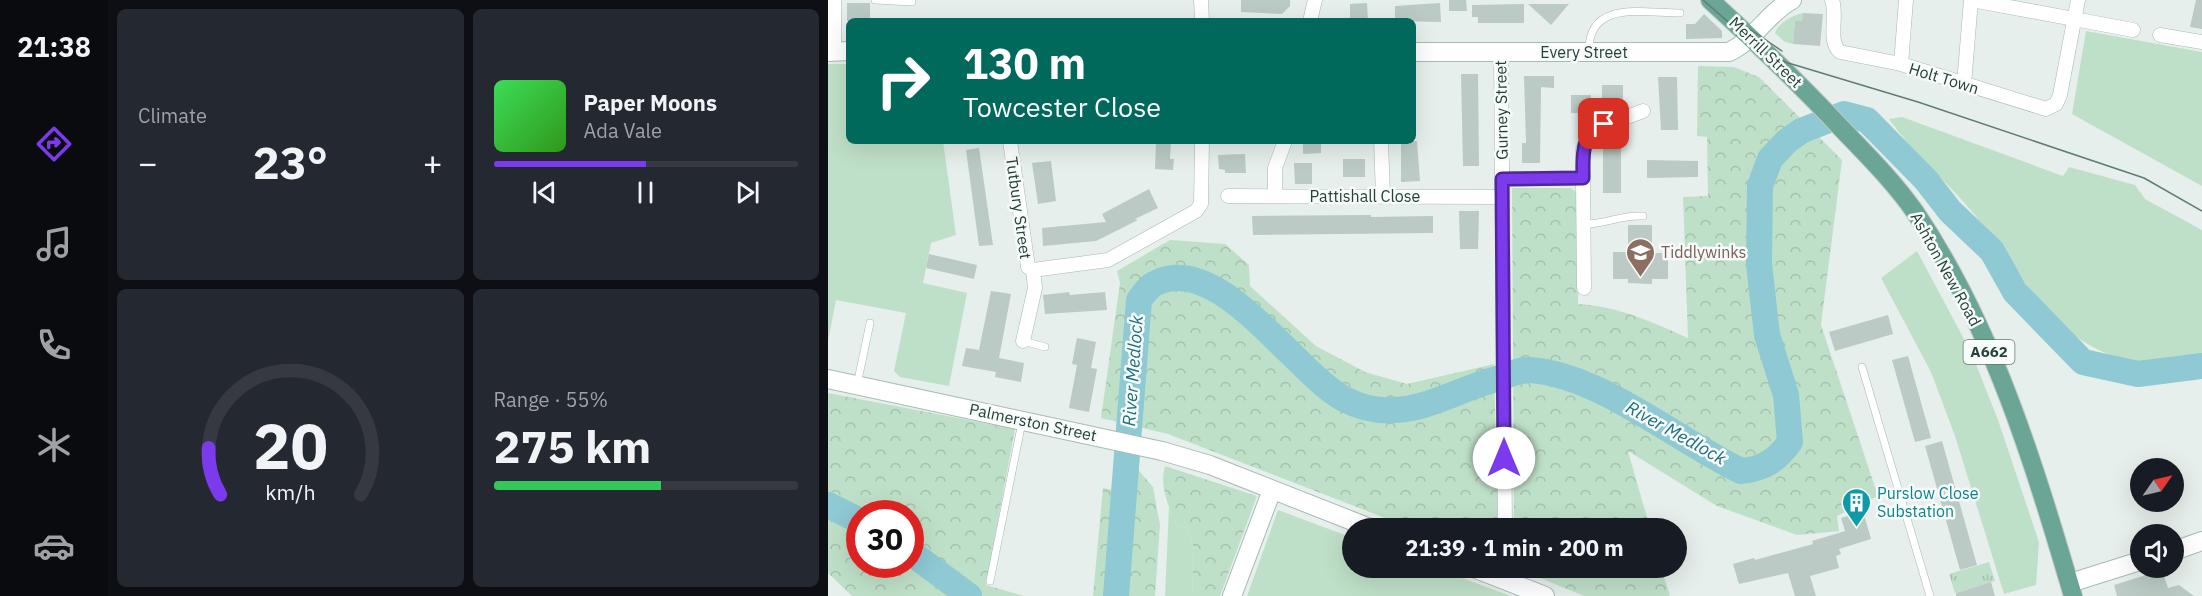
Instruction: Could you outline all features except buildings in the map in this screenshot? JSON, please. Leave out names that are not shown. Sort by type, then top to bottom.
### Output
[{"type":"main road","name":"Merrill Street","points":[[1710,0],[1752,38],[1845,132]]},
{"type":"main road","name":"Ashton New Road","points":[[1845,132],[1887,176],[1908,203],[1958,286],[2009,397],[2072,590]]},
{"type":"street","points":[[834,0],[837,52]]},
{"type":"street","points":[[1201,0],[1202,18]]},
{"type":"street","points":[[1311,18],[1315,0]]},
{"type":"street","points":[[1752,38],[1763,22],[1792,0]]},
{"type":"street","name":"Holt Town","points":[[1832,0],[1835,8],[1836,49],[1846,54],[1900,64],[2037,106],[2052,108],[2060,95],[2075,20]]},
{"type":"street","points":[[1900,64],[1906,0]]},
{"type":"street","points":[[1964,84],[1972,0],[2133,30]]},
{"type":"street","points":[[2075,20],[2078,0]]},
{"type":"street","points":[[2160,35],[2202,42]]},
{"type":"street","name":"Every Street","points":[[1416,52],[1729,52],[1752,38]]},
{"type":"street","name":"Gurney Street","points":[[1501,52],[1505,518]]},
{"type":"street","points":[[1584,288],[1583,149],[1593,130],[1643,111]]},
{"type":"street","name":"Tutbury Street","points":[[1010,144],[1028,267],[1034,270],[1035,288],[1023,342]]},
{"type":"street","points":[[1034,270],[1108,260],[1196,211],[1202,204],[1202,144]]},
{"type":"street","points":[[1275,196],[1275,168],[1284,144]]},
{"type":"street","points":[[1381,144],[1383,196]]},
{"type":"street","points":[[1502,179],[1583,178]]},
{"type":"street","name":"Pattishall Close","points":[[1228,196],[1502,197]]},
{"type":"street","name":"Palmerston Street","points":[[828,379],[1142,446],[1210,465],[1344,518]]},
{"type":"street","points":[[1232,596],[1272,490]]},
{"type":"street","points":[[2184,548],[2202,542]]},
{"type":"street","points":[[2072,590],[2130,565]]},
{"type":"street","points":[[1512,578],[1545,596]]},
{"type":"lane","points":[[875,0],[912,2]]},
{"type":"lane","points":[[1589,52],[1592,27],[1604,15],[1621,12],[1680,13]]},
{"type":"lane","points":[[1583,224],[1600,225],[1612,218],[1643,216]]},
{"type":"lane","points":[[857,385],[870,323]]},
{"type":"lane","points":[[1023,342],[1045,347]]},
{"type":"lane","points":[[1862,367],[1930,596]]},
{"type":"lane","points":[[990,581],[1022,420]]},
{"type":"green space","points":[[1803,13],[1802,21],[1795,21],[1793,44],[1785,42],[1775,33],[1786,20]]},
{"type":"green space","points":[[2086,31],[2202,52],[2202,186],[2072,114]]},
{"type":"green space","points":[[828,64],[846,64],[846,144],[943,144],[956,235],[931,243],[923,283],[967,293],[949,386],[900,377],[894,371],[906,313],[836,300],[828,341]]},
{"type":"green space","points":[[1698,66],[1734,67],[1759,77],[1842,160],[1821,325],[1878,496],[1837,516],[1839,531],[1797,535],[1717,506],[1628,451],[1647,518],[1514,518],[1512,188],[1571,188],[1579,195],[1578,304],[1621,311],[1688,338],[1683,197],[1708,196],[1707,137],[1697,136]]},
{"type":"green space","points":[[1902,117],[2063,176],[2069,167],[2135,185],[2145,199],[2202,230],[2202,355],[2158,363],[2120,358],[2092,347],[2068,331],[2029,288],[1974,214],[1889,119]]},
{"type":"green space","points":[[1170,240],[1225,244],[1249,265],[1250,286],[1316,346],[1365,372],[1407,384],[1494,364],[1498,518],[1385,518],[1168,434],[1101,418],[1120,283],[1117,271]]},
{"type":"green space","points":[[1917,251],[1972,354],[1998,420],[2039,542],[2036,585],[2004,594],[1955,436],[1931,372],[1881,278]]},
{"type":"green space","points":[[828,393],[1015,429],[986,585],[1024,596],[980,596],[924,556],[924,500],[846,500],[846,509],[828,500]]},
{"type":"green space","points":[[1129,459],[1153,487],[1160,525],[1155,596],[1116,596],[1127,524]]},
{"type":"green space","points":[[1165,466],[1257,496],[1220,596],[1192,596],[1194,549],[1187,528],[1177,526],[1168,504],[1163,481]]},
{"type":"green space","points":[[1103,488],[1118,491],[1111,596],[1093,596]]},
{"type":"green space","points":[[1169,507],[1177,526],[1187,528],[1194,549],[1192,596],[1165,596]]},
{"type":"green space","points":[[1278,510],[1342,534],[1342,578],[1462,578],[1511,596],[1247,596]]},
{"type":"green space","points":[[828,515],[846,525],[846,578],[924,578],[924,574],[953,596],[852,596],[828,573]]},
{"type":"green space","points":[[1989,562],[1995,581],[1955,593],[1949,574]]},
{"type":"green space","points":[[1541,578],[1664,578],[1670,596],[1584,596]]},
{"type":"waterway","name":"River Medlock","points":[[1116,596],[1139,300],[1154,284],[1178,278],[1203,283],[1228,298],[1254,318],[1324,385],[1344,399],[1365,407],[1385,410],[1423,405],[1515,372],[1530,370],[1556,374],[1583,383],[1637,411],[1741,471],[1763,466],[1780,454],[1790,442],[1786,395],[1767,335],[1759,264],[1760,186],[1770,159],[1787,141],[1801,131],[1844,114],[1867,120],[1926,180],[1950,211],[1992,251],[2015,292],[2083,362],[2138,374],[2202,366]]},
{"type":"waterway","name":"River Medlock","points":[[828,505],[846,514]]},
{"type":"waterway","name":"River Medlock","points":[[924,562],[969,596]]},
{"type":"tram line","points":[[1703,0],[1758,48],[1785,62],[1918,102],[2144,178],[2202,211]]},
{"type":"tram line","points":[[1745,26],[1782,51]]},
{"type":"place","name":"Tiddlywinks","points":[[1640,278]]},
{"type":"place","name":"Purslow Close Substation","points":[[1856,528]]},
{"type":"route","points":[[1504,458],[1502,179],[1583,178],[1583,149],[1586,140],[1593,130],[1604,124]]}]
